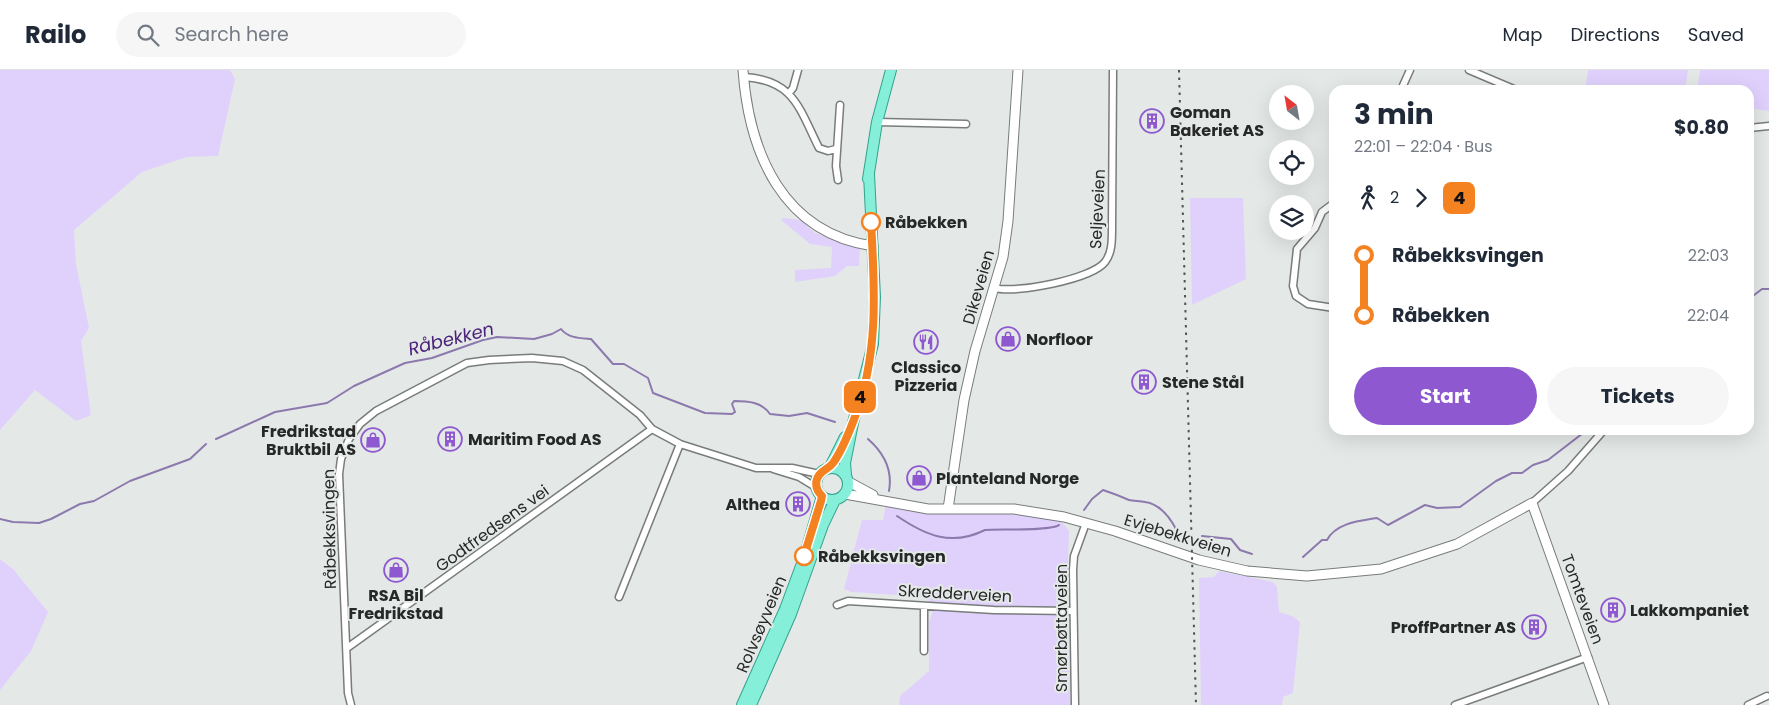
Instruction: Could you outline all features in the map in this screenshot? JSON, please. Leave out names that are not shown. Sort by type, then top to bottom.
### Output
[{"type":"main road","points":[[853,423],[830,467],[819,474],[819,492],[835,500],[845,494],[848,478],[845,463],[871,348],[874,319],[870,241],[870,174],[877,122],[891,70]]},
{"type":"main road","points":[[830,467],[836,467],[848,478]]},
{"type":"main road","name":"Rolvsøyveien","points":[[742,705],[785,610],[804,558],[819,492]]},
{"type":"main road","name":"Rolvsøyveien","points":[[752,705],[791,614],[823,525],[835,500]]},
{"type":"street","points":[[789,93],[793,88],[798,70]]},
{"type":"street","name":"Dikeveien","points":[[948,509],[964,400],[975,351],[1003,256],[1008,221],[1018,70]]},
{"type":"street","name":"Seljeveien","points":[[995,288],[1018,290],[1060,281],[1093,271],[1101,266],[1109,255],[1112,229],[1113,70]]},
{"type":"street","points":[[1404,85],[1410,70]]},
{"type":"street","points":[[1469,70],[1504,85]]},
{"type":"street","points":[[836,150],[828,151],[819,148],[789,93],[776,83],[743,74],[758,143],[780,190],[807,221],[831,235],[848,240],[870,241]]},
{"type":"street","points":[[838,180],[836,150],[840,106]]},
{"type":"street","points":[[877,122],[966,124]]},
{"type":"street","points":[[1754,128],[1769,126]]},
{"type":"street","points":[[1329,207],[1322,212],[1315,228],[1297,249],[1293,286],[1296,296],[1308,304],[1329,307]]},
{"type":"street","name":"Råbekksvingen","points":[[351,705],[348,693],[341,459],[349,439],[360,424],[376,411],[467,363],[532,358],[563,361],[583,370],[633,409],[652,429],[680,444],[744,465],[772,469],[799,477],[819,492]]},
{"type":"street","name":"Godtfredsens vei","points":[[347,648],[652,429]]},
{"type":"street","name":"Evjebekkveien","points":[[845,494],[928,509],[1014,509],[1064,517],[1199,560],[1247,571],[1307,576],[1381,569],[1457,544],[1532,503],[1568,471],[1600,435]]},
{"type":"street","points":[[619,598],[680,444]]},
{"type":"street","name":"Råbekksvingen","points":[[772,469],[792,468],[819,474]]},
{"type":"street","name":"Evjebekkveien","points":[[848,478],[879,499]]},
{"type":"street","name":"Tomteveien","points":[[1532,503],[1604,705]]},
{"type":"street","name":"Smørbøttaveien","points":[[1075,705],[1072,611],[1074,556],[1086,523]]},
{"type":"street","name":"Skredderveien","points":[[837,605],[848,601],[924,606],[1072,611]]},
{"type":"street","points":[[924,606],[924,652]]},
{"type":"street","points":[[1455,705],[1588,657]]},
{"type":"street","points":[[1748,705],[1767,696]]},
{"type":"shaded area","points":[[0,70],[230,70],[235,79],[218,156],[187,157],[142,172],[74,230],[76,264],[89,328],[81,341],[91,415],[76,421],[35,390],[0,430]]},
{"type":"shaded area","points":[[1588,70],[1688,70],[1686,85],[1586,85]]},
{"type":"shaded area","points":[[1700,70],[1769,70],[1769,111],[1754,109],[1754,85],[1698,85]]},
{"type":"shaded area","points":[[1190,198],[1243,198],[1246,279],[1192,305]]},
{"type":"shaded area","points":[[783,218],[801,220],[815,233],[860,248],[859,266],[847,266],[835,276],[795,282],[795,270],[831,268],[832,247],[810,244],[781,220]]},
{"type":"shaded area","points":[[886,505],[949,513],[1038,514],[1051,517],[1062,523],[1069,531],[1067,591],[1061,599],[1062,615],[1068,620],[1070,705],[899,705],[900,696],[929,671],[929,622],[932,613],[928,597],[851,592],[844,589],[862,520],[883,520]]},
{"type":"shaded area","points":[[0,559],[13,569],[48,612],[31,651],[0,690]]},
{"type":"shaded area","points":[[1219,571],[1273,582],[1277,587],[1279,612],[1292,616],[1300,622],[1293,693],[1283,697],[1282,705],[1201,705],[1199,578],[1214,577]]},
{"type":"waterway","points":[[1754,295],[1762,289],[1769,289]]},
{"type":"waterway","name":"Råbekken","points":[[216,439],[275,412],[327,403],[354,386],[405,363],[432,358],[483,340],[497,337],[534,339],[552,334],[561,329],[570,336],[591,339],[613,364],[624,364],[648,378],[653,393],[705,413],[732,414],[735,412],[732,404],[734,401],[744,401],[759,405],[770,414],[789,416],[807,413],[835,422]]},
{"type":"waterway","points":[[1303,557],[1322,540],[1327,540],[1331,534],[1342,526],[1377,518],[1388,525],[1425,505],[1437,508],[1460,507],[1496,481],[1512,473],[1522,473],[1533,465],[1548,460],[1580,435]]},
{"type":"waterway","name":"Råbekken","points":[[868,439],[879,450],[886,462],[890,476],[889,491]]},
{"type":"waterway","name":"Råbekken","points":[[0,519],[13,522],[39,523],[51,519],[80,504],[94,501],[130,481],[190,459],[206,444]]},
{"type":"waterway","name":"Råbekken","points":[[1084,510],[1092,499],[1103,490],[1129,500],[1155,505],[1167,515],[1176,529]]},
{"type":"waterway","name":"Råbekken","points":[[897,516],[918,529],[939,537],[950,538],[961,538],[985,530],[1036,529],[1059,525]]},
{"type":"waterway","points":[[1202,536],[1231,539],[1240,550],[1252,554]]},
{"type":"railway","points":[[1179,70],[1196,705]]},
{"type":"bus line","name":"4","points":[[804,556],[822,496],[819,493],[816,481],[819,474],[834,462],[853,423],[873,344],[875,297],[871,222]]},
{"type":"place","name":"Goman Bakeriet AS","points":[[1152,121]]},
{"type":"place","name":"Råbekken","points":[[871,222]]},
{"type":"place","name":"Norfloor","points":[[1008,339]]},
{"type":"place","name":"Classico Pizzeria","points":[[926,342]]},
{"type":"place","name":"Stene Stål","points":[[1144,382]]},
{"type":"place","name":"Maritim Food AS","points":[[450,439]]},
{"type":"place","name":"Fredrikstad Bruktbil AS","points":[[373,440]]},
{"type":"place","name":"Planteland Norge","points":[[919,478]]},
{"type":"place","name":"Althea","points":[[798,504]]},
{"type":"place","name":"Råbekksvingen","points":[[804,556]]},
{"type":"place","name":"RSA Bil Fredrikstad","points":[[396,570]]},
{"type":"place","name":"Lakkompaniet","points":[[1613,610]]},
{"type":"place","name":"ProffPartner AS","points":[[1534,627]]}]
